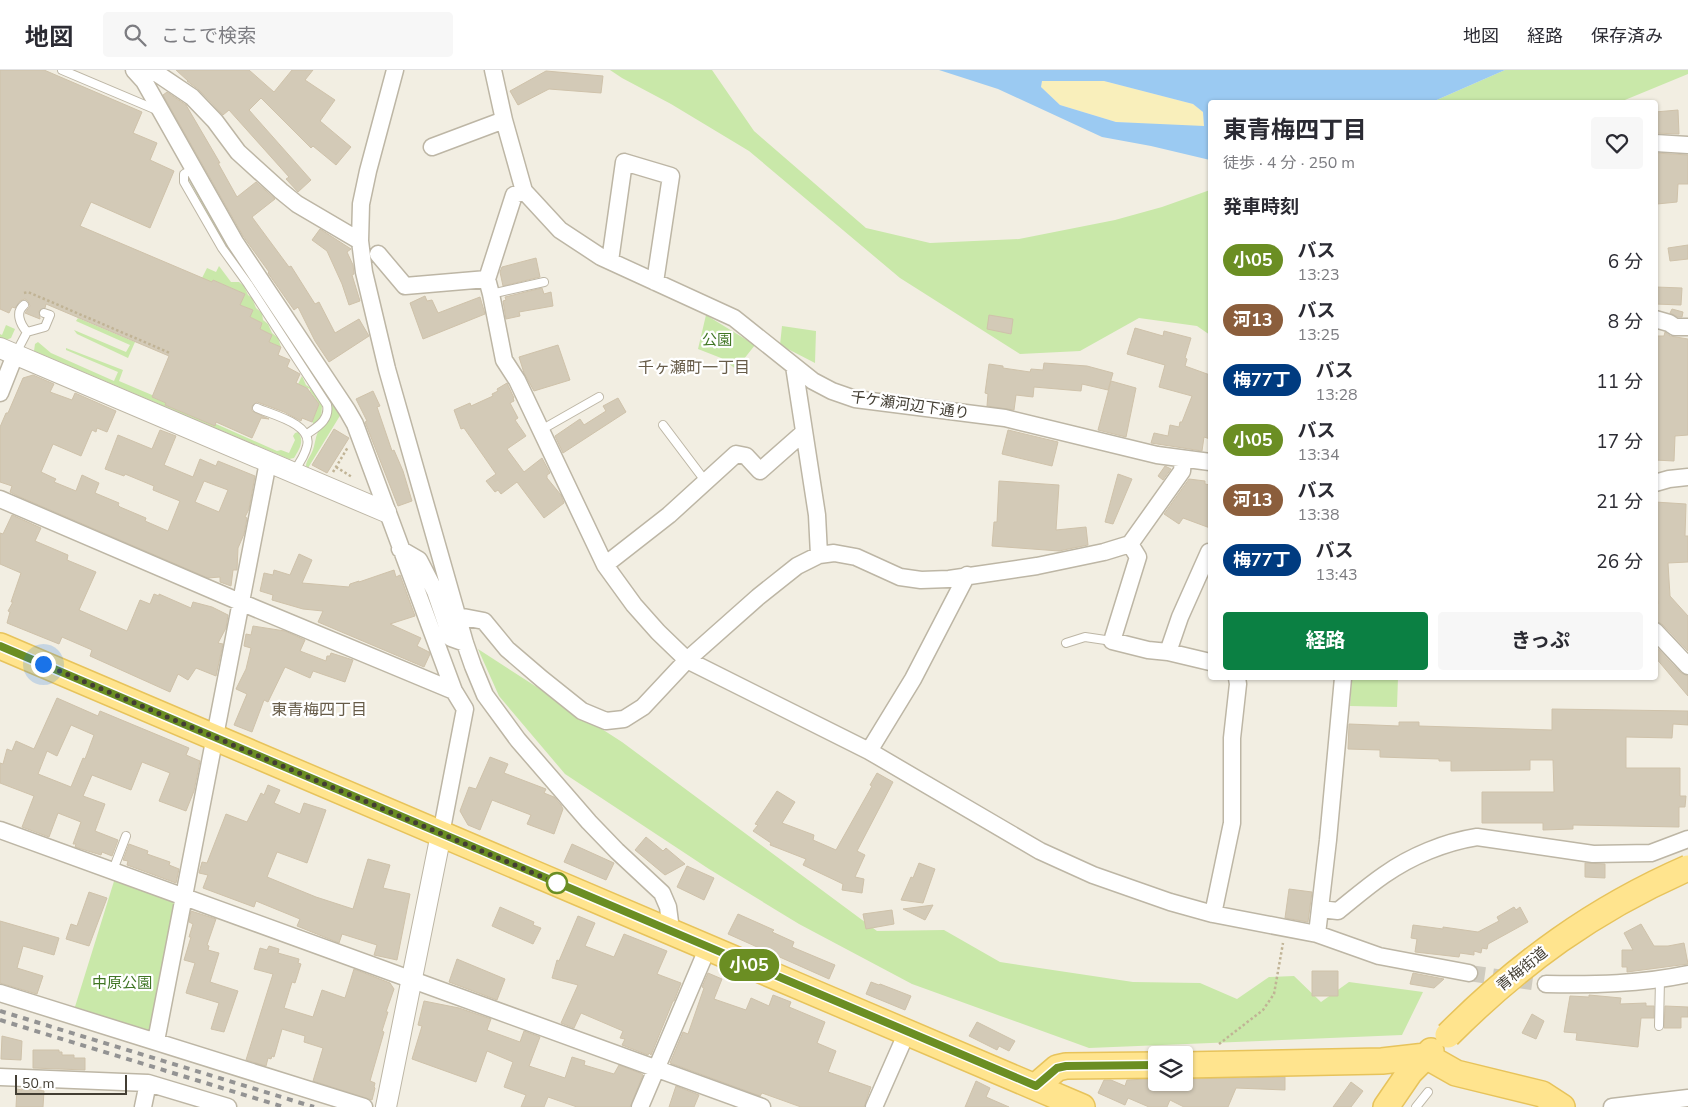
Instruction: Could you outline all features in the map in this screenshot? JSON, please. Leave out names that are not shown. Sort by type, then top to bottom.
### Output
[{"type":"main road","points":[[0,646],[671,930],[1082,1107]]},
{"type":"main road","name":"青梅街道","points":[[1386,1107],[1410,1072],[1492,993],[1526,964],[1602,912],[1688,868]]},
{"type":"main road","points":[[1193,1065],[1382,1061],[1426,1056],[1456,1073],[1542,1094],[1562,1107]]},
{"type":"main road","points":[[1036,1086],[1057,1068],[1066,1066],[1148,1065]]},
{"type":"street","points":[[134,70],[144,81],[235,242],[351,416],[454,691],[465,709],[386,1107]]},
{"type":"street","points":[[152,70],[192,97],[238,152],[281,191],[297,204],[360,241]]},
{"type":"street","points":[[395,70],[361,204],[360,241],[364,272],[387,368],[472,666],[485,695],[518,740],[589,822],[662,893],[668,907],[671,930]]},
{"type":"street","name":"千ケ瀬河辺下通り","points":[[493,70],[504,120],[524,191],[560,230],[601,258],[734,318],[813,381],[832,391],[855,399],[1005,418],[1157,455],[1208,462]]},
{"type":"street","points":[[432,147],[504,120]]},
{"type":"street","points":[[1658,143],[1688,145]]},
{"type":"street","points":[[610,261],[624,162],[671,176],[655,282]]},
{"type":"street","points":[[524,191],[514,195],[489,287],[504,360],[517,380],[605,565],[634,605],[658,632],[688,660],[868,752],[1040,851],[1102,878],[1170,902],[1213,914],[1317,934],[1379,956],[1469,973]]},
{"type":"street","points":[[378,254],[405,286],[489,287]]},
{"type":"street","points":[[1658,320],[1675,327],[1688,327]]},
{"type":"street","points":[[0,393],[7,351],[386,512]]},
{"type":"street","points":[[794,366],[817,515],[819,555]]},
{"type":"street","points":[[605,565],[669,515],[736,454],[746,456],[760,471],[803,433]]},
{"type":"street","points":[[458,616],[484,621],[507,649],[582,710],[606,721],[624,719],[643,708],[688,660],[758,597],[797,566],[819,555],[834,553],[856,557],[900,577],[921,580],[1037,566],[1104,552],[1130,544],[1182,470],[1183,458]]},
{"type":"street","points":[[156,1041],[268,462]]},
{"type":"street","points":[[1658,482],[1669,479],[1688,478]]},
{"type":"street","points":[[0,499],[454,691]]},
{"type":"street","points":[[1130,544],[1138,557],[1112,641],[1208,662]]},
{"type":"street","points":[[400,549],[419,560],[435,591],[451,638],[465,643]]},
{"type":"street","points":[[1168,652],[1180,617],[1208,554]]},
{"type":"street","points":[[868,752],[913,679],[967,575]]},
{"type":"street","points":[[1658,634],[1688,666]]},
{"type":"street","points":[[1213,914],[1232,823],[1232,738],[1237,680]]},
{"type":"street","points":[[1317,934],[1328,840],[1342,680]]},
{"type":"street","points":[[0,830],[762,1107]]},
{"type":"street","points":[[1320,909],[1338,911],[1385,874],[1427,851],[1467,838],[1477,837],[1593,854],[1651,853],[1688,839]]},
{"type":"street","points":[[640,1107],[708,947]]},
{"type":"street","points":[[1546,984],[1624,984],[1660,980],[1688,974]]},
{"type":"street","points":[[0,993],[364,1107]]},
{"type":"street","points":[[874,1107],[907,1032]]},
{"type":"street","points":[[0,1077],[148,1083],[228,1107]]},
{"type":"street","points":[[143,1107],[148,1083]]},
{"type":"street","points":[[1612,1107],[1688,1098]]},
{"type":"lane","points":[[62,70],[162,113]]},
{"type":"lane","points":[[193,168],[184,174],[184,182],[222,248],[248,284],[327,405],[327,414],[324,421],[307,434]]},
{"type":"lane","points":[[489,287],[544,282]]},
{"type":"lane","points":[[24,305],[19,312],[22,327],[26,332]]},
{"type":"lane","points":[[7,351],[26,332],[45,327],[50,315],[44,313]]},
{"type":"lane","points":[[541,430],[599,398]]},
{"type":"lane","points":[[257,408],[297,425],[307,434],[307,449],[294,473]]},
{"type":"lane","points":[[663,425],[706,482]]},
{"type":"lane","points":[[1066,643],[1085,636],[1112,641]]},
{"type":"lane","points":[[113,870],[126,836]]},
{"type":"lane","points":[[1659,1026],[1660,980]]},
{"type":"lane","points":[[1416,1107],[1428,1092]]},
{"type":"path","points":[[28,292],[170,353]]},
{"type":"path","points":[[351,442],[336,467],[355,479]]},
{"type":"path","points":[[1218,1044],[1263,1010],[1274,994],[1286,928]]},
{"type":"green space","points":[[610,70],[712,70],[754,131],[866,228],[930,243],[1019,239],[1115,220],[1162,207],[1208,191],[1208,334],[1197,326],[1139,318],[1080,351],[1020,354],[900,278],[749,151],[671,104]]},
{"type":"green space","points":[[1505,70],[1688,70],[1688,74],[1625,100],[1437,100]]},
{"type":"green space","points":[[191,179],[341,414],[308,468],[306,466],[307,462],[313,450],[318,432],[330,416],[331,404],[226,247],[189,180]]},
{"type":"green space","points":[[219,266],[231,282],[239,282],[244,286],[256,308],[262,313],[263,320],[278,338],[281,347],[269,342],[272,335],[260,329],[262,323],[250,317],[253,310],[240,305],[245,294],[213,280],[210,286],[200,282],[207,268],[216,272]]},
{"type":"green space","name":"公園","points":[[706,315],[755,345],[736,369],[721,358],[698,349]]},
{"type":"green space","points":[[78,318],[135,342],[128,358],[77,334],[74,330],[126,352],[130,345],[76,321]]},
{"type":"green space","points":[[6,325],[15,329],[11,338],[6,340],[0,337],[0,334],[2,335]]},
{"type":"green space","points":[[782,326],[816,331],[815,363],[780,345]]},
{"type":"green space","points":[[38,342],[51,353],[114,381],[118,372],[66,350],[66,348],[123,370],[119,381],[152,395],[152,397],[166,403],[165,405],[216,424],[277,451],[281,450],[289,453],[295,440],[293,436],[298,432],[301,439],[299,449],[294,458],[289,459],[34,351],[35,344]]},
{"type":"green space","points":[[302,376],[306,385],[311,388],[322,406],[321,419],[314,424],[312,422],[319,404],[310,389],[298,384]]},
{"type":"green space","points":[[478,649],[622,742],[877,931],[944,930],[1000,962],[1133,982],[1200,983],[1237,999],[1269,977],[1294,976],[1321,1002],[1349,982],[1423,992],[1402,1035],[1089,1048],[912,984],[799,924],[709,869],[565,774],[499,696]]},
{"type":"green space","points":[[1352,680],[1398,680],[1397,707],[1350,706]]},
{"type":"green space","name":"中原公園","points":[[115,878],[173,900],[176,905],[151,1032],[147,1033],[74,1010]]},
{"type":"sand","points":[[1042,81],[1104,81],[1193,104],[1203,112],[1204,127],[1116,122],[1060,105],[1041,87]]},
{"type":"water","points":[[939,70],[1505,70],[1437,100],[1208,100],[1208,160],[1102,137],[998,89]],"holes":[[[1042,81],[1104,81],[1193,104],[1203,112],[1204,126],[1116,122],[1060,105],[1041,87]]]},
{"type":"building","points":[[0,70],[44,70],[142,112],[133,133],[157,143],[150,160],[174,171],[150,228],[91,202],[80,226],[245,294],[240,305],[253,310],[250,317],[262,323],[260,329],[272,335],[269,342],[281,347],[278,355],[290,360],[287,367],[300,374],[296,383],[307,388],[319,404],[312,422],[302,418],[301,421],[284,412],[257,402],[252,406],[252,411],[269,419],[261,418],[252,438],[216,422],[215,426],[165,405],[166,403],[152,397],[169,356],[46,304],[45,308],[39,311],[40,319],[25,313],[30,306],[25,299],[20,301],[15,308],[12,307],[9,313],[0,309]]},
{"type":"building","points":[[176,70],[249,70],[274,92],[292,70],[313,70],[305,80],[335,100],[320,121],[351,147],[336,165],[313,146],[311,148],[261,98],[249,110],[311,180],[298,192],[286,179],[289,177],[229,110],[223,115]]},
{"type":"building","points":[[546,71],[603,76],[601,93],[549,89],[518,105],[510,91]]},
{"type":"building","points":[[167,92],[186,105],[220,163],[218,163],[237,197],[256,182],[275,199],[252,217],[289,267],[291,266],[315,304],[319,302],[335,333],[359,319],[369,336],[329,362],[315,341],[298,307],[294,310],[243,236],[163,95]]},
{"type":"building","points":[[1678,110],[1679,134],[1658,133],[1658,112]]},
{"type":"building","points":[[1658,153],[1688,155],[1688,184],[1678,184],[1677,202],[1658,204]]},
{"type":"building","points":[[320,229],[351,249],[347,252],[353,265],[354,274],[352,275],[360,301],[349,305],[327,251],[312,240]]},
{"type":"building","points":[[1688,245],[1688,259],[1670,261],[1668,248]]},
{"type":"building","points":[[536,258],[540,277],[503,286],[500,272],[502,267]]},
{"type":"building","points":[[1658,287],[1682,288],[1681,305],[1658,304]]},
{"type":"building","points":[[542,288],[544,294],[551,292],[553,306],[519,312],[520,316],[506,319],[503,301],[506,300],[505,297]]},
{"type":"building","points":[[425,296],[427,301],[432,300],[438,313],[480,297],[485,314],[423,339],[410,303]]},
{"type":"building","points":[[1672,309],[1683,312],[1682,317],[1670,313]]},
{"type":"building","points":[[989,315],[1013,319],[1011,334],[987,329]]},
{"type":"building","points":[[1135,328],[1163,336],[1164,331],[1191,338],[1185,358],[1187,359],[1185,366],[1208,374],[1208,438],[1204,437],[1202,451],[1151,443],[1154,433],[1168,436],[1170,425],[1179,427],[1192,396],[1159,387],[1165,365],[1127,354]]},
{"type":"building","points":[[1665,332],[1670,336],[1688,339],[1688,435],[1675,436],[1674,461],[1658,460],[1658,336],[1664,336]]},
{"type":"building","points":[[558,345],[570,380],[534,391],[524,373],[519,357]]},
{"type":"building","points":[[1044,363],[1087,366],[1113,373],[1108,390],[1082,384],[1081,391],[1034,387],[1033,397],[1016,395],[1014,410],[987,406],[988,394],[985,393],[989,364],[1030,372],[1031,369],[1043,370]]},
{"type":"building","points":[[33,375],[54,384],[50,392],[72,400],[75,393],[116,411],[107,432],[97,428],[96,432],[92,430],[81,456],[53,444],[41,472],[56,479],[54,482],[76,491],[82,475],[99,483],[95,493],[119,503],[120,507],[146,518],[145,521],[168,531],[180,501],[153,490],[154,486],[125,474],[124,476],[105,469],[118,435],[152,449],[160,430],[176,436],[164,465],[193,477],[200,459],[216,466],[218,461],[255,476],[249,509],[245,517],[247,518],[244,534],[238,548],[237,570],[233,570],[231,586],[220,582],[220,577],[208,578],[20,497],[10,492],[12,486],[0,482],[0,427],[23,378]],"holes":[[[204,481],[228,490],[219,512],[195,502]]]},
{"type":"building","points":[[1111,381],[1136,388],[1126,437],[1098,430]]},
{"type":"building","points":[[507,383],[514,398],[514,401],[510,403],[518,418],[515,420],[526,436],[507,449],[524,472],[542,458],[550,473],[547,475],[547,478],[561,495],[564,503],[544,518],[517,482],[501,494],[498,490],[495,492],[486,481],[496,474],[464,428],[461,429],[454,410],[470,403],[471,406],[493,396],[492,394],[498,391],[497,389]]},
{"type":"building","points":[[373,391],[380,406],[377,407],[392,451],[394,450],[403,471],[412,501],[398,506],[365,422],[367,421],[356,399]]},
{"type":"building","points":[[618,398],[626,412],[563,453],[555,436],[580,419],[584,425],[606,411],[603,406]]},
{"type":"building","points":[[334,429],[349,438],[327,473],[312,465]]},
{"type":"building","points":[[1008,430],[1058,442],[1052,466],[1002,454]]},
{"type":"building","points":[[1165,466],[1171,469],[1163,480],[1158,476]]},
{"type":"building","points":[[1118,474],[1132,479],[1113,524],[1105,522]]},
{"type":"building","points":[[1189,479],[1205,481],[1205,484],[1208,485],[1208,527],[1183,518],[1179,524],[1164,514]]},
{"type":"building","points":[[999,481],[1059,485],[1056,530],[1086,527],[1088,545],[1059,551],[992,546],[994,522],[997,522]]},
{"type":"building","points":[[1658,502],[1686,504],[1685,536],[1688,536],[1688,562],[1668,563],[1670,596],[1688,616],[1688,651],[1662,624],[1658,622]]},
{"type":"building","points":[[12,515],[41,528],[35,541],[68,555],[67,560],[96,572],[79,610],[127,631],[140,600],[150,604],[154,594],[159,596],[159,594],[191,608],[193,602],[212,607],[228,615],[226,628],[218,643],[223,644],[216,676],[196,668],[188,680],[178,674],[170,692],[90,656],[92,650],[62,637],[59,644],[7,623],[10,612],[8,611],[13,602],[11,602],[21,573],[0,564],[0,533],[3,534]]},
{"type":"building","points":[[299,554],[312,560],[302,583],[349,587],[350,584],[394,570],[396,577],[400,575],[415,616],[390,624],[421,638],[417,646],[430,654],[424,667],[318,622],[323,611],[303,609],[272,600],[273,595],[260,591],[264,573],[273,575],[274,570],[290,575]]},
{"type":"building","points":[[253,626],[285,631],[305,640],[300,651],[326,661],[327,656],[330,656],[331,653],[353,660],[345,682],[313,671],[310,678],[285,667],[268,702],[264,700],[252,732],[234,725],[247,694],[236,689],[246,669],[251,648],[244,646],[246,634],[251,635]]},
{"type":"building","points":[[1658,649],[1681,673],[1688,676],[1688,696],[1658,661]]},
{"type":"building","points":[[57,698],[98,716],[100,711],[189,748],[186,755],[200,761],[194,791],[186,811],[159,801],[170,773],[142,762],[131,790],[92,775],[83,796],[105,804],[95,831],[118,840],[112,856],[102,852],[101,855],[75,847],[76,844],[73,844],[81,822],[58,813],[49,837],[22,827],[34,796],[0,783],[0,763],[3,764],[7,749],[12,751],[16,741],[34,749]],"holes":[[[71,725],[94,735],[71,787],[38,774],[47,751],[57,756]]]},
{"type":"building","points":[[1552,709],[1688,711],[1688,725],[1673,724],[1672,738],[1626,737],[1626,768],[1680,768],[1680,796],[1686,796],[1685,807],[1679,807],[1679,827],[1573,825],[1573,829],[1543,830],[1543,823],[1482,823],[1482,792],[1554,792],[1553,760],[1530,760],[1530,770],[1451,771],[1451,761],[1380,757],[1380,750],[1348,749],[1349,724],[1399,726],[1399,722],[1419,722],[1419,726],[1552,730]]},
{"type":"building","points":[[490,757],[508,764],[504,773],[546,789],[544,793],[554,797],[561,805],[563,809],[554,834],[527,824],[531,815],[492,800],[480,830],[468,825],[460,811],[469,787],[476,789]]},
{"type":"building","points":[[877,773],[893,782],[857,851],[865,855],[855,877],[864,879],[862,893],[842,890],[843,884],[803,865],[806,859],[770,845],[771,843],[753,831],[758,825],[755,824],[777,791],[795,802],[782,823],[814,835],[813,840],[836,850],[872,786],[870,785]]},
{"type":"building","points":[[268,785],[280,790],[274,803],[300,814],[304,803],[326,810],[307,863],[277,852],[267,877],[316,897],[353,909],[368,859],[390,865],[383,888],[410,894],[397,960],[374,955],[377,945],[342,934],[339,943],[297,926],[300,919],[256,901],[254,907],[203,888],[208,875],[199,873],[202,862],[207,863],[226,814],[247,822],[261,793],[264,795]]},
{"type":"building","points":[[646,837],[663,851],[666,848],[685,864],[665,875],[635,850]]},
{"type":"building","points":[[129,844],[148,851],[147,854],[170,862],[169,865],[179,869],[176,883],[127,865],[128,861],[123,860]]},
{"type":"building","points":[[572,844],[614,863],[606,880],[564,862]]},
{"type":"building","points":[[919,863],[935,869],[923,903],[901,900],[911,877],[913,878]]},
{"type":"building","points":[[1585,863],[1605,864],[1605,878],[1585,877]]},
{"type":"building","points":[[687,866],[714,878],[704,900],[677,887]]},
{"type":"building","points":[[1289,889],[1312,892],[1308,922],[1285,918]]},
{"type":"building","points":[[89,892],[107,898],[89,946],[66,939],[71,924],[77,926]]},
{"type":"building","points":[[933,905],[925,920],[903,909]]},
{"type":"building","points":[[500,907],[534,922],[533,925],[541,928],[533,944],[492,926]]},
{"type":"building","points":[[1514,907],[1516,910],[1520,907],[1528,922],[1488,944],[1487,949],[1482,948],[1481,953],[1474,951],[1474,955],[1460,953],[1459,957],[1415,952],[1417,939],[1411,938],[1413,925],[1478,932],[1499,921],[1497,917]]},
{"type":"building","points":[[892,910],[894,924],[866,929],[863,914]]},
{"type":"building","points":[[191,911],[216,919],[207,945],[209,946],[208,950],[219,953],[210,982],[238,991],[224,1032],[211,1029],[219,1003],[186,993],[195,963],[184,960],[193,924],[189,922]]},
{"type":"building","points":[[738,914],[774,930],[772,932],[794,942],[792,947],[835,965],[829,979],[728,934]]},
{"type":"building","points":[[578,916],[595,923],[585,946],[614,957],[624,934],[667,951],[657,974],[681,983],[651,1055],[622,1045],[625,1039],[620,1038],[623,1031],[581,1013],[574,1028],[561,1023],[578,985],[552,978],[557,960],[559,961]]},
{"type":"building","points":[[0,921],[59,938],[54,955],[23,946],[17,968],[43,976],[37,994],[0,983]]},
{"type":"building","points":[[1641,924],[1654,946],[1684,943],[1688,964],[1627,972],[1627,967],[1622,967],[1622,950],[1633,950],[1624,933]]},
{"type":"building","points":[[269,946],[279,949],[278,953],[299,959],[298,963],[301,964],[295,983],[292,982],[284,1008],[313,1017],[322,990],[345,998],[354,969],[390,983],[394,989],[386,1012],[388,1012],[382,1031],[384,1032],[370,1081],[375,1083],[372,1100],[313,1081],[323,1048],[304,1042],[305,1036],[282,1029],[274,1057],[268,1058],[266,1066],[246,1060],[273,974],[254,969],[260,948],[267,950]]},
{"type":"building","points":[[457,959],[505,979],[497,1000],[449,982]]},
{"type":"building","points":[[1312,971],[1338,971],[1338,996],[1312,996]]},
{"type":"building","points":[[708,973],[722,979],[714,999],[746,1010],[751,998],[769,1006],[773,995],[791,1002],[789,1007],[825,1022],[817,1043],[836,1051],[828,1072],[871,1087],[864,1107],[801,1107],[762,1093],[760,1096],[670,1063],[683,1032],[688,1034]]},
{"type":"building","points":[[1413,973],[1444,979],[1434,988],[1410,984]]},
{"type":"building","points":[[871,982],[911,996],[905,1010],[866,994]]},
{"type":"building","points":[[1589,995],[1621,998],[1620,1004],[1646,1003],[1646,1006],[1654,1006],[1654,1018],[1641,1018],[1638,1047],[1576,1040],[1577,1033],[1564,1032],[1570,996],[1589,997]]},
{"type":"building","points":[[424,1001],[459,1008],[491,1019],[487,1030],[520,1042],[524,1031],[540,1037],[529,1066],[565,1078],[572,1057],[585,1061],[584,1065],[614,1074],[619,1065],[640,1073],[643,1075],[630,1107],[577,1107],[548,1097],[544,1107],[521,1107],[526,1095],[504,1087],[513,1062],[487,1051],[476,1082],[412,1059],[422,1026],[418,1025]]},
{"type":"building","points":[[1665,1006],[1688,1007],[1688,1017],[1681,1017],[1681,1028],[1664,1028]]},
{"type":"building","points":[[1532,1014],[1544,1021],[1536,1039],[1522,1033]]},
{"type":"building","points":[[977,1022],[1015,1041],[1009,1051],[999,1046],[997,1050],[969,1036]]},
{"type":"building","points":[[2,1036],[22,1041],[21,1060],[1,1059]]},
{"type":"building","points":[[33,1050],[59,1050],[59,1052],[62,1052],[62,1055],[74,1055],[74,1058],[85,1058],[85,1070],[33,1068]]},
{"type":"building","points":[[1285,1077],[1285,1090],[1236,1088],[1228,1107],[1184,1107],[1170,1100],[1167,1107],[1149,1107],[1128,1098],[1125,1105],[1098,1093],[1104,1080],[1111,1080],[1125,1086],[1127,1080],[1146,1079],[1148,1080],[1148,1091],[1193,1091],[1193,1079]]},
{"type":"building","points":[[976,1081],[990,1088],[986,1097],[1009,1107],[965,1107]]},
{"type":"building","points":[[1351,1082],[1363,1091],[1351,1107],[1333,1107]]},
{"type":"building","points":[[676,1086],[699,1095],[694,1107],[669,1107]]},
{"type":"building","points":[[22,1088],[44,1091],[43,1107],[16,1107],[17,1089],[22,1090]]},
{"type":"tunnel","points":[[1469,973],[1546,984]]},
{"type":"railway","points":[[0,1011],[314,1107]]},
{"type":"railway","points":[[0,1020],[284,1107]]},
{"type":"bus line","name":"小05","points":[[0,646],[1036,1086],[1057,1068],[1066,1066],[1148,1065]]},
{"type":"district","name":"千ヶ瀬町一丁目","points":[[694,368]]},
{"type":"district","name":"東青梅四丁目","points":[[319,710]]},
{"type":"route","points":[[43,664],[557,883]]}]
